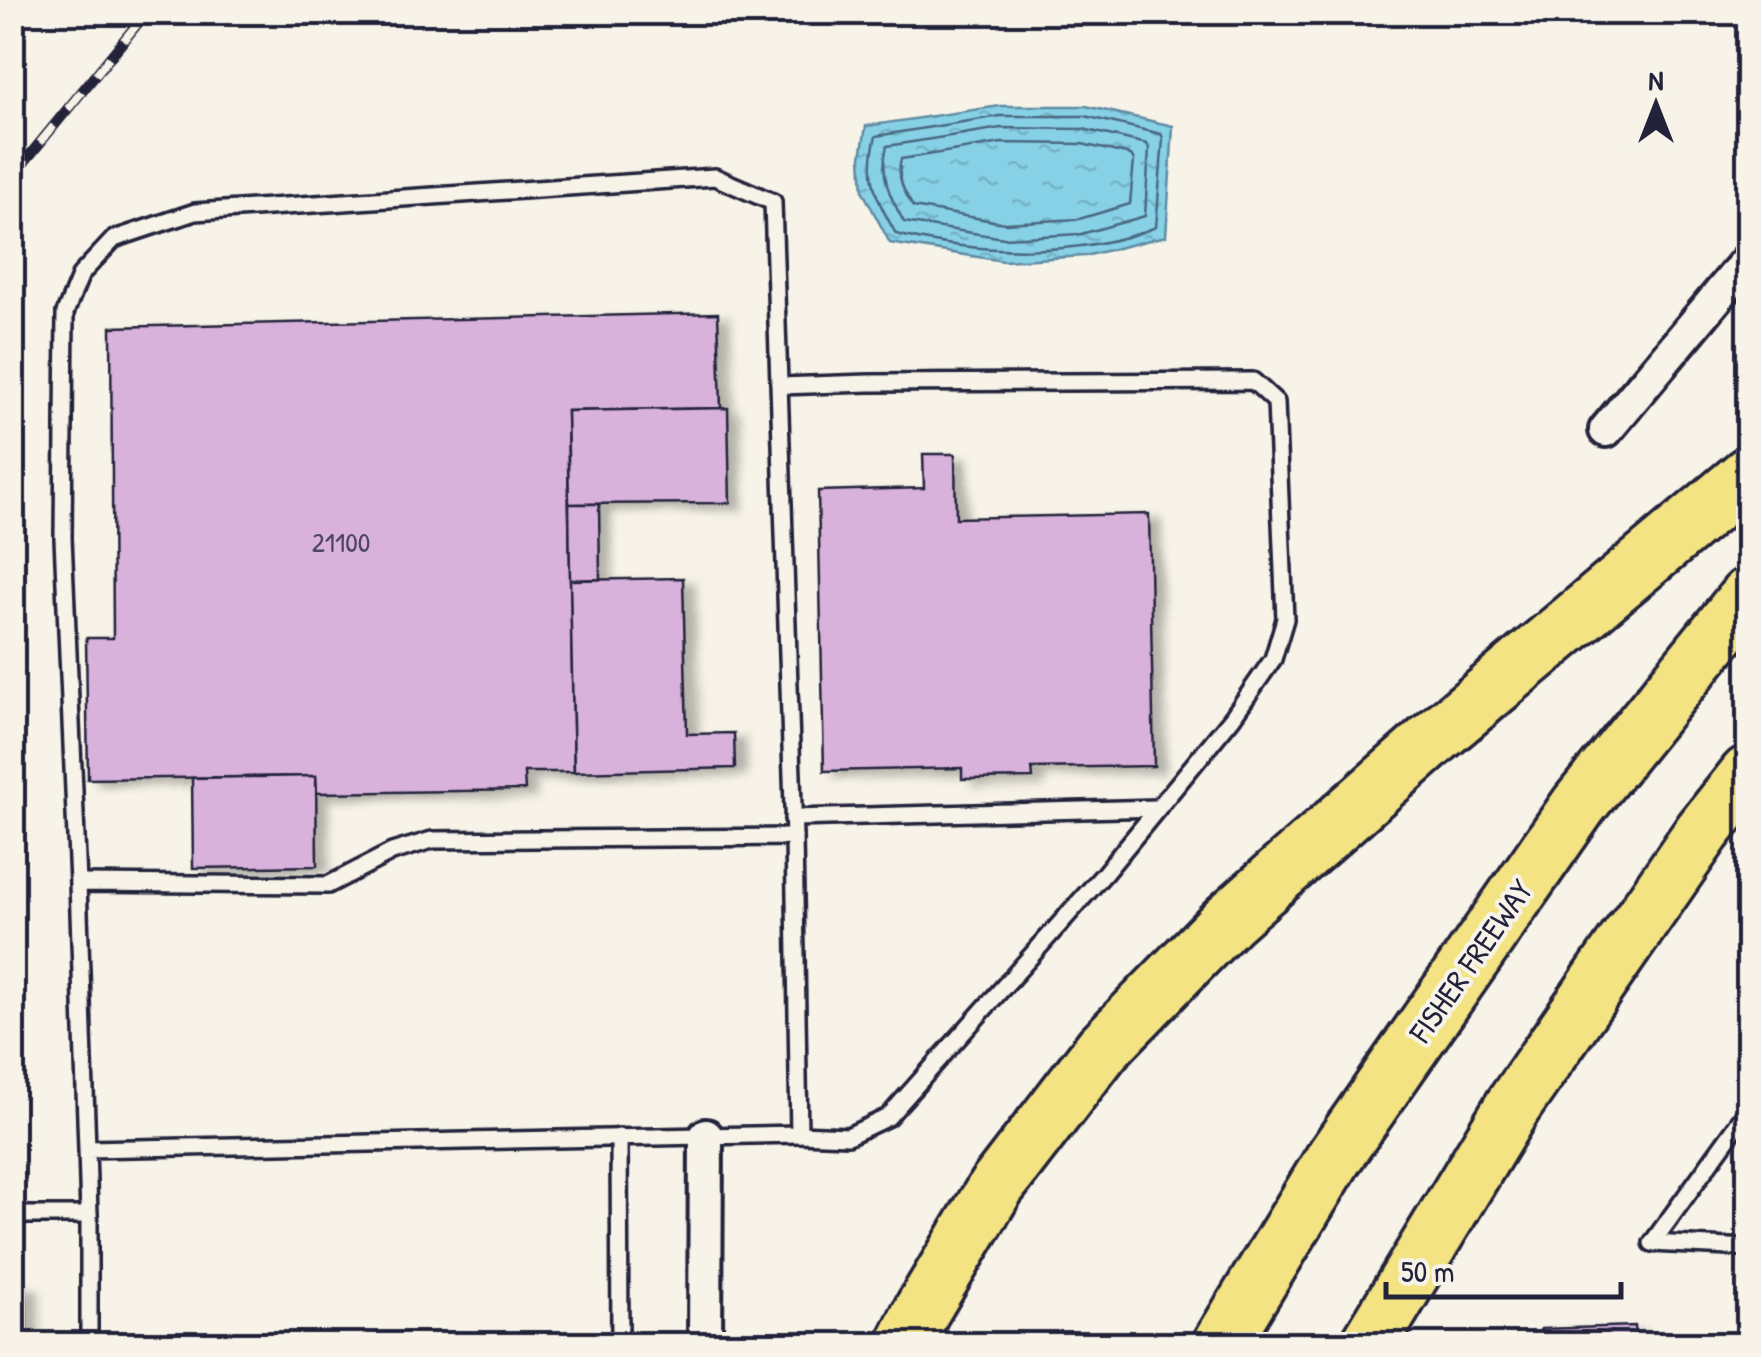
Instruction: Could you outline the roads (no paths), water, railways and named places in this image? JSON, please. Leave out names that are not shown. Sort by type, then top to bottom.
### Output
[{"type":"highway","points":[[905,1344],[996,1187],[1102,1048],[1243,906],[1433,739],[1748,475]]},
{"type":"highway","name":"FISHER FREEWAY","points":[[1221,1344],[1335,1156],[1568,821],[1748,596]]},
{"type":"highway","points":[[1368,1344],[1513,1106],[1703,832],[1748,774]]},
{"type":"street","points":[[1606,430],[1748,260]]},
{"type":"street","points":[[705,1344],[706,1136]]},
{"type":"lane","points":[[90,1344],[90,1214],[63,538],[64,313],[81,274],[114,239],[195,212],[715,177],[773,202],[800,1134]]},
{"type":"lane","points":[[87,1149],[848,1136],[888,1117],[1104,874],[1232,718],[1273,659],[1285,619],[1276,402],[1253,381],[780,386]]},
{"type":"lane","points":[[793,818],[1158,808]]},
{"type":"lane","points":[[78,883],[328,885],[392,852],[432,840],[794,837]]},
{"type":"lane","points":[[1748,1110],[1652,1243],[1748,1248]]},
{"type":"lane","points":[[619,1138],[620,1344]]},
{"type":"lane","points":[[12,1215],[90,1214]]},
{"type":"water","points":[[1000,106],[1086,106],[1173,126],[1166,236],[1085,256],[1003,261],[890,243],[863,192],[861,157],[866,126]]},
{"type":"railway","points":[[12,177],[147,12]]}]
